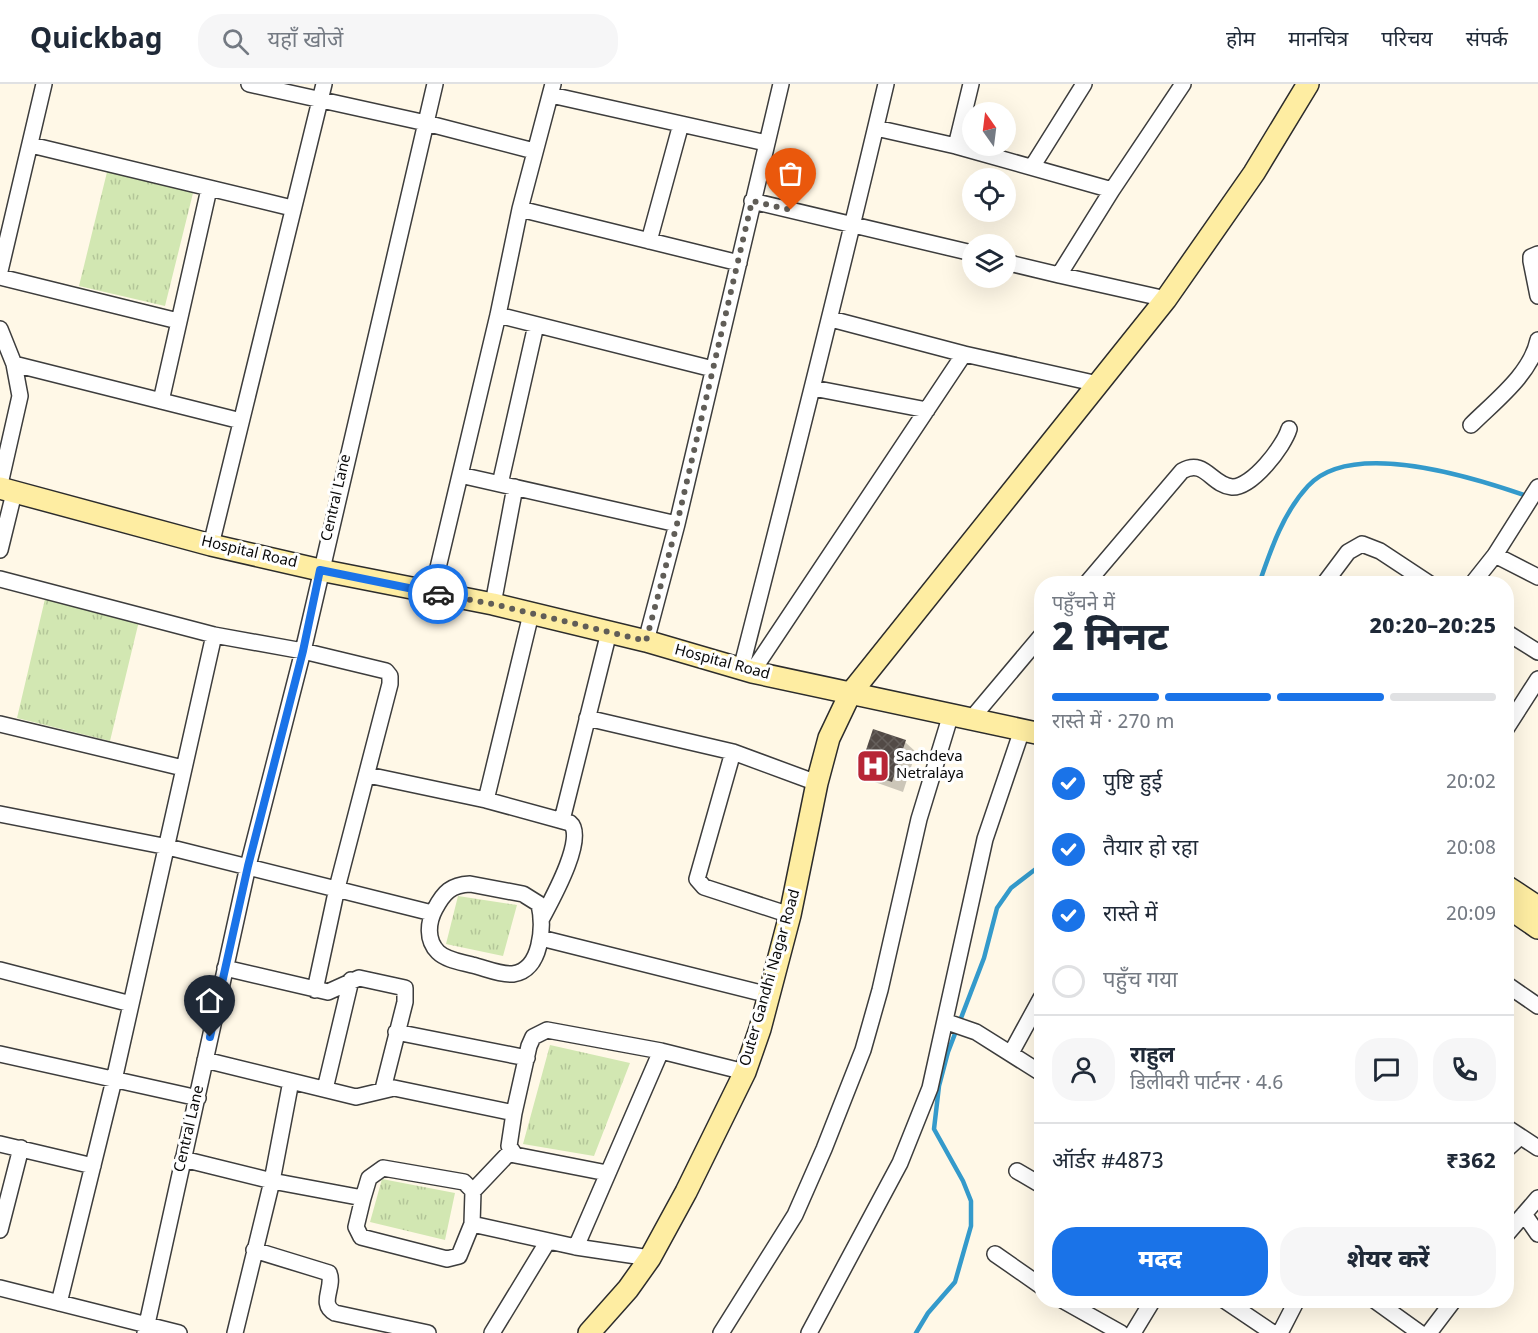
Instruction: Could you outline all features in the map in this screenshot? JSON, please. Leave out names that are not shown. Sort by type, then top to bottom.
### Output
[{"type":"street","points":[[0,271],[44,84]]},
{"type":"street","points":[[249,84],[426,123],[534,151]]},
{"type":"street","points":[[211,545],[324,84]]},
{"type":"street","name":"Central Lane","points":[[146,1329],[248,866],[303,651],[320,570],[435,84]]},
{"type":"street","points":[[646,641],[677,524],[781,84]]},
{"type":"street","points":[[747,670],[831,319],[851,223],[886,84]]},
{"type":"street","points":[[956,146],[971,84]]},
{"type":"street","points":[[1032,167],[1084,84]]},
{"type":"street","points":[[1059,275],[1112,190],[1183,84]]},
{"type":"street","name":"Outer Gandhi Nagar Road","points":[[589,1333],[628,1289],[650,1258],[686,1192],[744,1072],[769,995],[790,915],[817,783],[829,738],[850,694],[1166,299],[1254,173],[1308,84]]},
{"type":"street","points":[[432,593],[498,315],[520,209],[552,89],[681,124],[766,143]]},
{"type":"street","points":[[649,241],[681,124]]},
{"type":"street","points":[[876,128],[956,146],[1112,190]]},
{"type":"street","points":[[31,145],[292,208]]},
{"type":"street","points":[[161,401],[209,189]]},
{"type":"street","points":[[752,201],[962,251]]},
{"type":"street","points":[[520,209],[739,263]]},
{"type":"street","points":[[1537,254],[1531,261],[1538,297]]},
{"type":"street","points":[[1016,265],[1166,299]]},
{"type":"street","points":[[0,277],[178,321]]},
{"type":"street","points":[[498,315],[713,369]]},
{"type":"street","points":[[831,319],[964,354],[1098,384]]},
{"type":"street","points":[[493,604],[507,486],[536,325]]},
{"type":"street","points":[[0,329],[14,364],[20,396],[5,488],[0,550]]},
{"type":"street","points":[[1471,425],[1526,368],[1538,340]]},
{"type":"street","points":[[747,670],[964,354]]},
{"type":"street","points":[[14,364],[240,421]]},
{"type":"street","points":[[813,388],[927,410]]},
{"type":"street","points":[[1093,576],[1182,471],[1194,466],[1227,485],[1244,484],[1281,449],[1289,429]]},
{"type":"street","points":[[460,475],[677,524]]},
{"type":"street","name":"Hospital Road","points":[[5,488],[211,545],[320,570],[493,604],[646,641],[747,670],[1031,732]]},
{"type":"street","points":[[1478,576],[1495,555],[1534,495]]},
{"type":"street","points":[[1330,576],[1347,552],[1362,544],[1380,551],[1418,576]]},
{"type":"street","points":[[1495,555],[1538,577]]},
{"type":"street","points":[[0,579],[214,635],[303,651],[378,668],[390,676],[368,775],[337,888],[315,990]]},
{"type":"street","points":[[486,800],[531,614]]},
{"type":"street","points":[[562,820],[609,632]]},
{"type":"street","points":[[58,1303],[114,1080],[214,635]]},
{"type":"street","points":[[1514,637],[1538,652]]},
{"type":"street","points":[[721,1333],[795,1215],[863,1050],[880,990],[919,819],[962,716],[1034,643]]},
{"type":"street","points":[[1514,716],[1538,679]]},
{"type":"street","points":[[587,718],[733,752],[817,783]]},
{"type":"street","points":[[0,724],[183,768]]},
{"type":"street","points":[[809,1333],[900,1163],[930,1088],[950,1023],[985,839],[1031,732]]},
{"type":"street","points":[[733,752],[697,879],[704,887],[790,915]]},
{"type":"street","points":[[368,775],[486,800],[562,820],[573,826],[575,839],[563,877],[542,918]]},
{"type":"street","points":[[0,814],[168,847],[432,913]]},
{"type":"street","points":[[470,884],[531,898],[539,904],[542,918],[540,938],[532,963],[524,970],[504,974],[447,958],[438,952],[429,936],[432,913],[447,891],[455,885],[470,884]]},
{"type":"street","points":[[1514,891],[1537,904]]},
{"type":"street","points":[[1514,912],[1538,928]]},
{"type":"street","points":[[540,938],[769,995]]},
{"type":"street","points":[[225,968],[328,992],[351,980],[367,979],[405,988],[407,994],[383,1089]]},
{"type":"street","points":[[0,970],[131,1004]]},
{"type":"street","points":[[325,1089],[351,980]]},
{"type":"street","points":[[1514,990],[1538,1006]]},
{"type":"street","points":[[1011,1053],[1034,1011]]},
{"type":"street","points":[[950,1023],[976,1032],[1034,1068]]},
{"type":"street","points":[[607,1173],[515,1155],[511,1151],[510,1137],[514,1113],[533,1037],[548,1030],[661,1051],[744,1072]]},
{"type":"street","points":[[396,1032],[527,1058]]},
{"type":"street","points":[[576,1247],[661,1051]]},
{"type":"street","points":[[0,1054],[198,1098]]},
{"type":"street","points":[[205,1060],[356,1097],[383,1089],[407,1090],[514,1113]]},
{"type":"street","points":[[235,1333],[272,1181],[291,1081]]},
{"type":"street","points":[[1514,1133],[1538,1148]]},
{"type":"street","points":[[1514,1143],[1520,1137]]},
{"type":"street","points":[[0,1144],[93,1166]]},
{"type":"street","points":[[0,1230],[21,1149]]},
{"type":"street","points":[[473,1191],[464,1182],[383,1168],[369,1178],[356,1227],[361,1237],[447,1259],[459,1256],[472,1224],[473,1191],[511,1151]]},
{"type":"street","points":[[183,1159],[272,1181],[363,1198]]},
{"type":"street","points":[[1017,1171],[1034,1181]]},
{"type":"street","points":[[1514,1226],[1538,1198]]},
{"type":"street","points":[[1524,1214],[1538,1234]]},
{"type":"street","points":[[472,1224],[576,1247],[650,1258]]},
{"type":"street","points":[[492,1333],[548,1241]]},
{"type":"street","points":[[254,1250],[329,1273],[331,1284],[327,1307],[335,1313],[428,1333]]},
{"type":"street","points":[[994,1254],[1034,1281]]},
{"type":"street","points":[[0,1288],[146,1329],[179,1333]]},
{"type":"street","points":[[1076,1308],[1121,1333]]},
{"type":"street","points":[[1133,1333],[1148,1308]]},
{"type":"street","points":[[1236,1308],[1273,1333]]},
{"type":"street","points":[[1280,1333],[1293,1308]]},
{"type":"street","points":[[1385,1308],[1420,1333]]},
{"type":"street","points":[[1429,1333],[1448,1308]]},
{"type":"green space","points":[[108,168],[194,189],[165,306],[79,286]]},
{"type":"green space","points":[[45,599],[139,621],[110,741],[17,718]]},
{"type":"green space","points":[[458,896],[517,905],[503,956],[446,944]]},
{"type":"green space","points":[[550,1045],[630,1063],[594,1156],[523,1144]]},
{"type":"green space","points":[[382,1179],[455,1193],[445,1240],[370,1222]]},
{"type":"building","points":[[873,729],[906,740],[892,782],[859,771]]},
{"type":"waterway","points":[[1262,576],[1273,545],[1291,508],[1308,486],[1328,472],[1353,465],[1383,463],[1414,466],[1477,480],[1527,496]]},
{"type":"waterway","points":[[916,1333],[928,1313],[955,1282],[971,1226],[971,1201],[963,1181],[934,1129],[939,1086],[948,1052],[984,958],[997,908],[1011,888],[1034,870]]},
{"type":"way so far","points":[[438,594],[493,604],[646,641],[677,524],[752,201],[791,210]]},
{"type":"place","name":"Sachdeva Netralaya","points":[[873,766]]},
{"type":"route","points":[[210,1037],[248,866],[303,651],[320,570],[438,594]]}]
